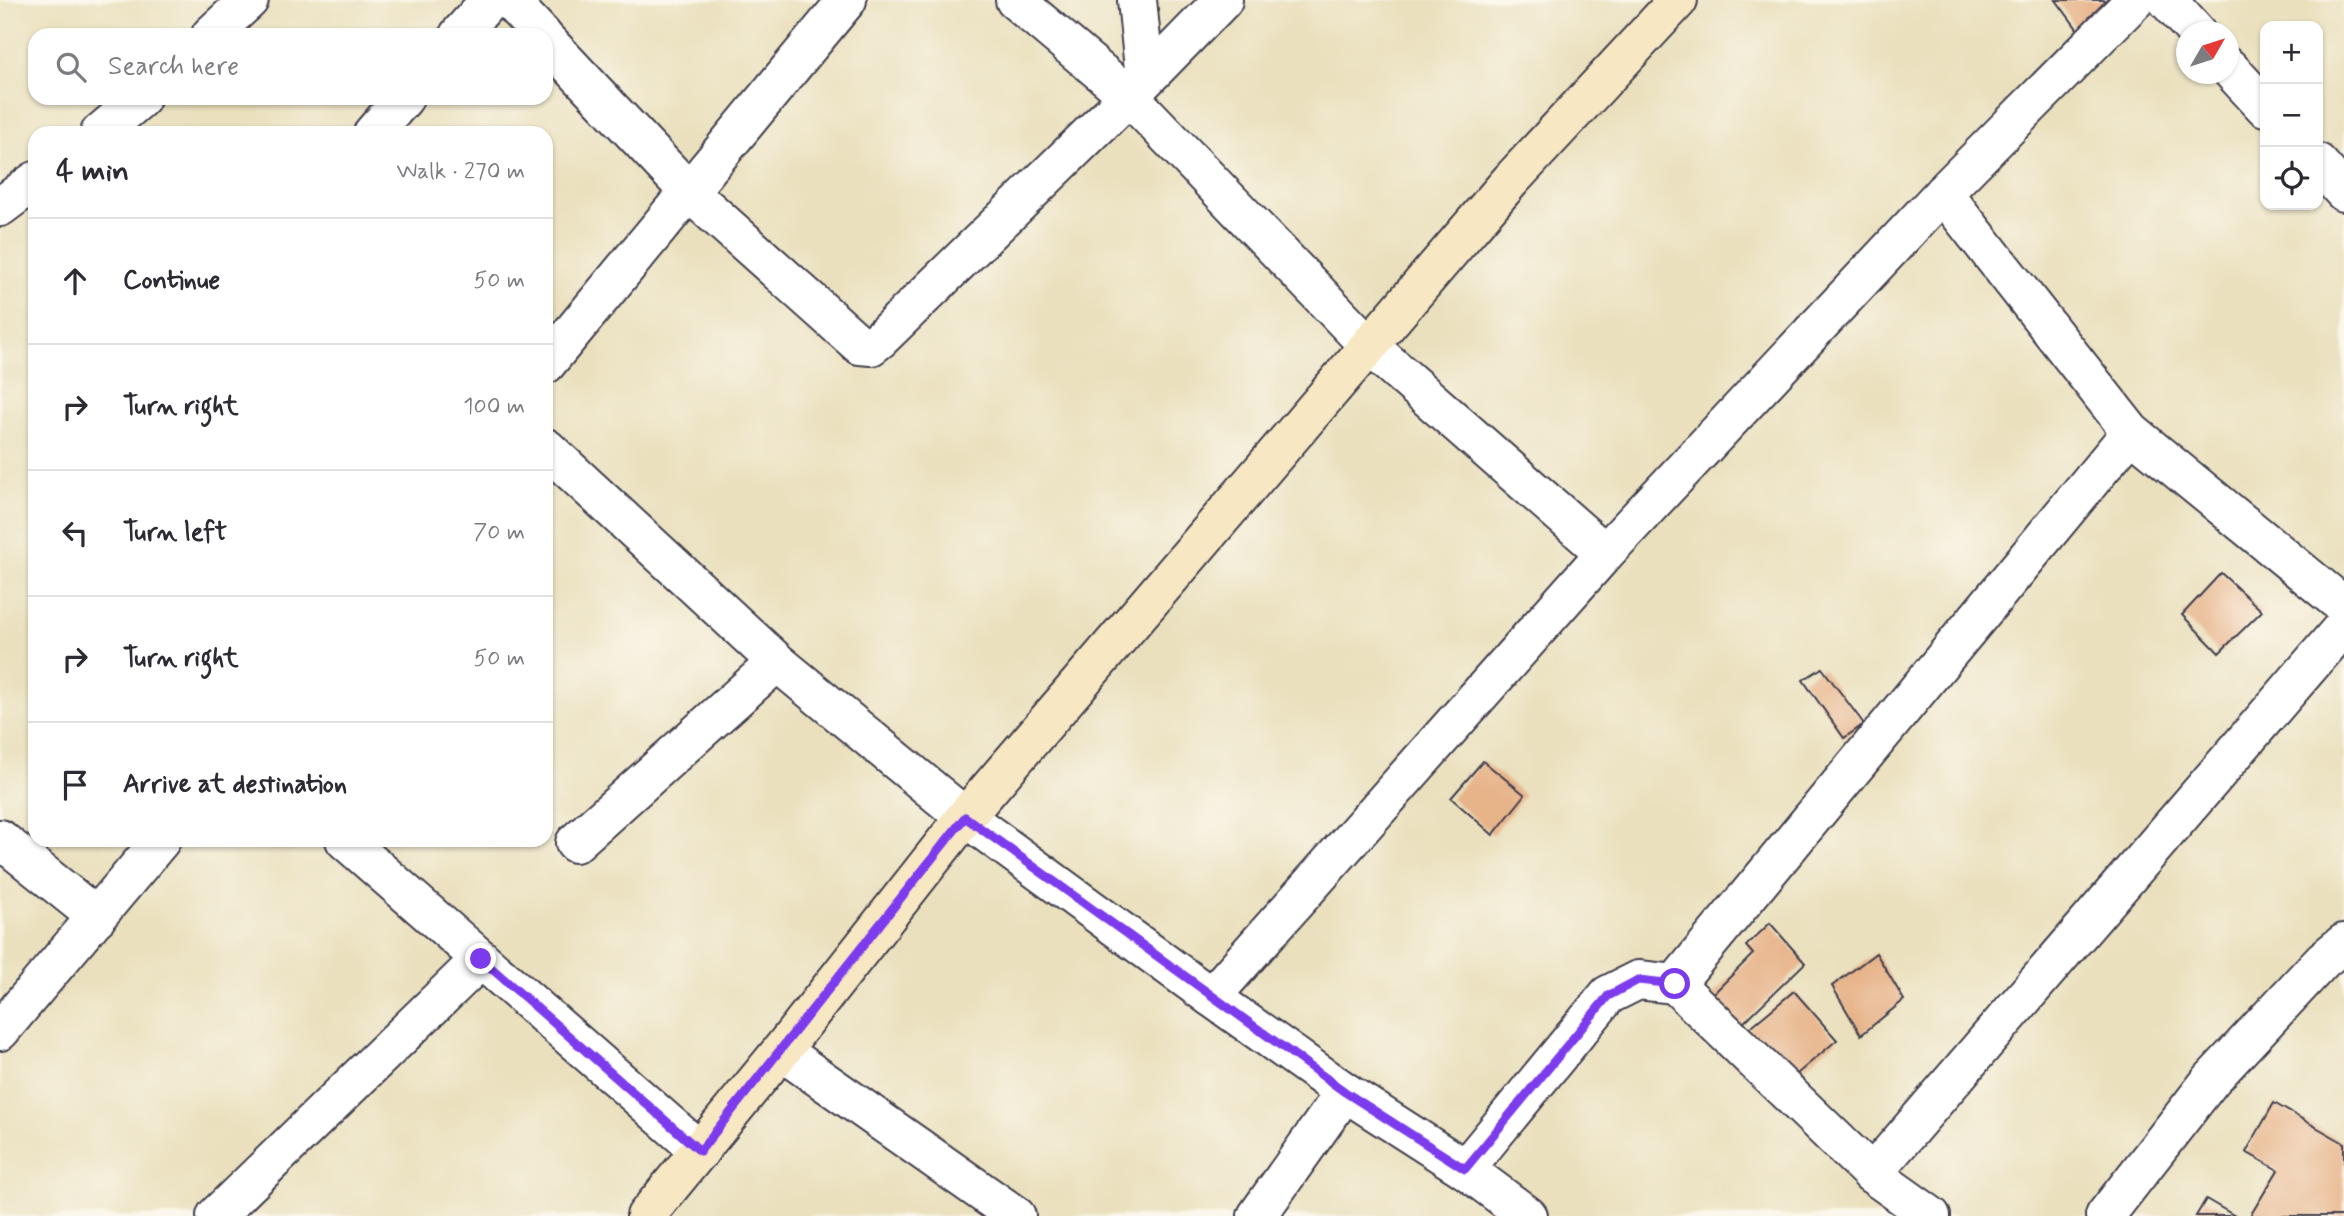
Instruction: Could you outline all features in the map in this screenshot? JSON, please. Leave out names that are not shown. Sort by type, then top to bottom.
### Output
[{"type":"main road","points":[[646,1216],[781,1051],[965,817],[1511,180],[1678,0]]},
{"type":"street","points":[[219,28],[249,0]]},
{"type":"street","points":[[465,28],[490,0]]},
{"type":"street","points":[[509,0],[535,28]]},
{"type":"street","points":[[553,356],[847,0]]},
{"type":"street","points":[[1015,0],[1137,87],[1369,346],[1605,553]]},
{"type":"street","points":[[1137,0],[1137,87]]},
{"type":"street","points":[[553,47],[690,192],[860,345],[871,346],[1223,0]]},
{"type":"street","points":[[1211,997],[1605,553],[1943,193],[2135,0]]},
{"type":"street","points":[[2167,0],[2186,21]]},
{"type":"street","points":[[2239,79],[2260,102]]},
{"type":"street","points":[[108,126],[133,105]]},
{"type":"street","points":[[379,126],[398,105]]},
{"type":"street","points":[[2323,169],[2344,192]]},
{"type":"street","points":[[0,207],[28,186]]},
{"type":"street","points":[[1943,193],[2131,432],[2344,606]]},
{"type":"street","points":[[1675,984],[2131,432]]},
{"type":"street","points":[[553,455],[776,662],[965,817],[1345,1092],[1465,1169],[1528,1216]]},
{"type":"street","points":[[1871,1174],[2344,626]]},
{"type":"street","points":[[575,843],[776,662]]},
{"type":"street","points":[[0,839],[97,917]]},
{"type":"street","points":[[0,1031],[154,847]]},
{"type":"street","points":[[353,847],[700,1151]]},
{"type":"street","points":[[2105,1216],[2211,1080],[2323,960],[2344,943]]},
{"type":"street","points":[[216,1216],[481,959]]},
{"type":"street","points":[[1465,1169],[1608,996],[1638,980],[1675,984],[1871,1174],[1931,1216]]},
{"type":"street","points":[[781,1051],[1016,1216]]},
{"type":"street","points":[[1257,1216],[1345,1092]]},
{"type":"building","points":[[2056,0],[2103,0],[2108,7],[2078,30]]},
{"type":"building","points":[[2221,573],[2262,611],[2219,653],[2182,615]]},
{"type":"building","points":[[1822,668],[1864,724],[1844,738],[1803,680]]},
{"type":"building","points":[[1483,761],[1525,795],[1493,835],[1451,798]]},
{"type":"building","points":[[1770,923],[1805,963],[1740,1026],[1710,997],[1753,954],[1746,946]]},
{"type":"building","points":[[1876,953],[1904,1000],[1861,1035],[1832,986]]},
{"type":"building","points":[[1794,991],[1837,1040],[1791,1079],[1741,1035]]},
{"type":"building","points":[[2274,1103],[2344,1143],[2344,1216],[2250,1216],[2278,1170],[2246,1152]]},
{"type":"building","points":[[2206,1199],[2235,1216],[2196,1216]]},
{"type":"route","points":[[481,959],[700,1151],[965,817],[1345,1092],[1465,1169],[1608,996],[1638,980],[1675,984]]}]
